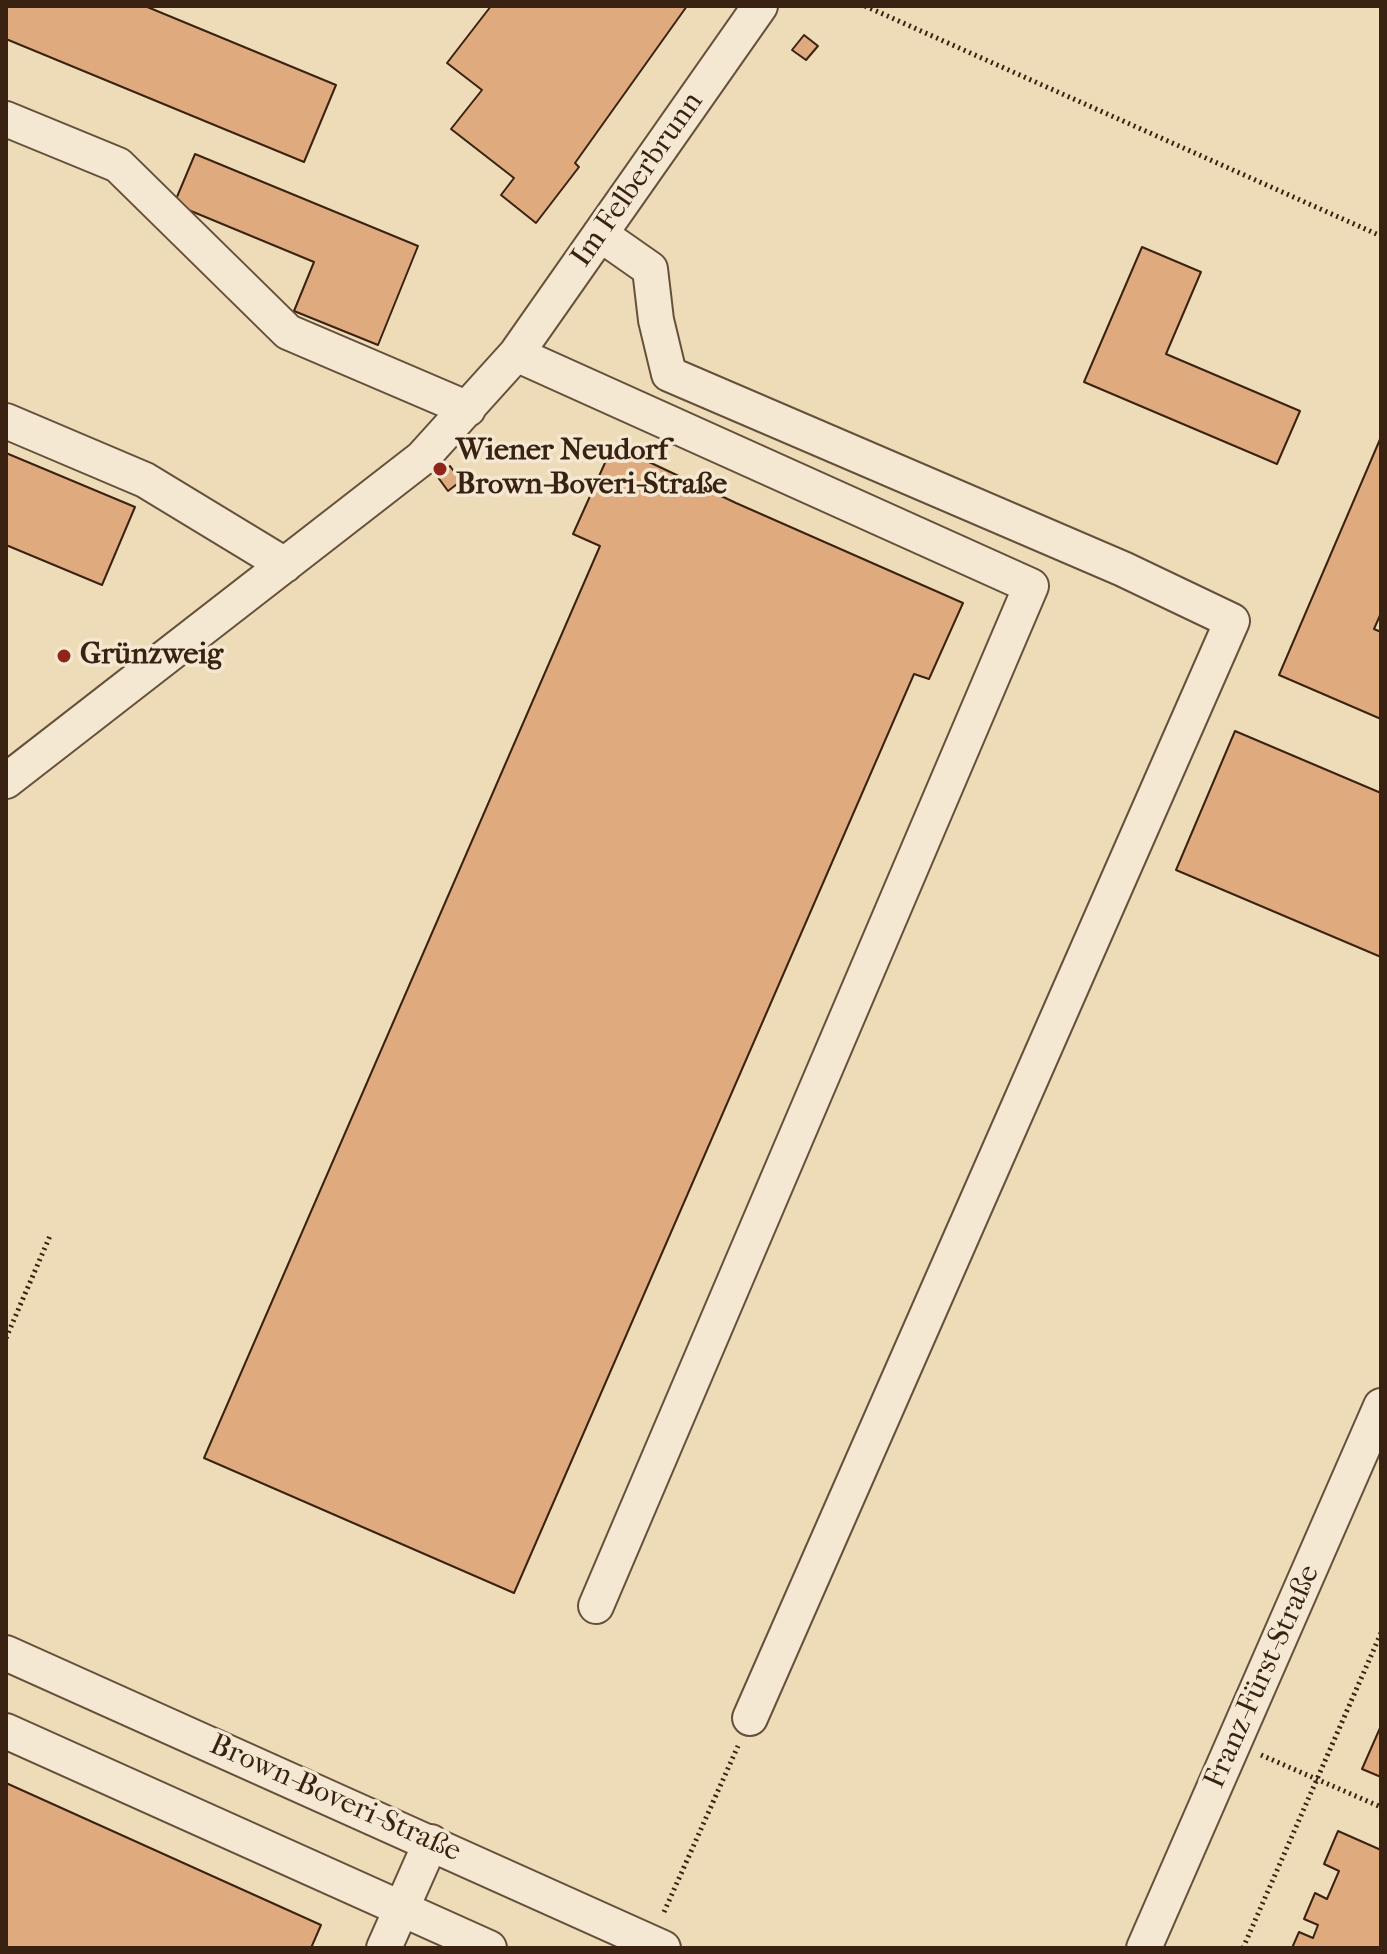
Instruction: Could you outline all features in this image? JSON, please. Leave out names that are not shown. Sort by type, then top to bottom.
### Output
[{"type":"street","name":"Im Felberbrunn","points":[[516,354],[760,6]]},
{"type":"street","points":[[6,119],[118,165],[288,332],[468,409]]},
{"type":"street","points":[[600,234],[650,269],[656,320],[669,374],[1123,569],[1232,621],[750,1718]]},
{"type":"street","points":[[6,781],[422,458],[516,354],[1031,586],[596,1606]]},
{"type":"street","points":[[6,421],[145,480],[285,565]]},
{"type":"street","name":"Franz-Fürst-Straße","points":[[1144,1948],[1373,1447],[1381,1406]]},
{"type":"street","name":"Brown-Boveri-Straße","points":[[6,1653],[663,1948]]},
{"type":"street","points":[[6,1731],[489,1948]]},
{"type":"street","points":[[384,1948],[431,1842]]},
{"type":"path","points":[[865,6],[1381,236]]},
{"type":"path","points":[[6,1338],[50,1236]]},
{"type":"path","points":[[1243,1948],[1381,1633]]},
{"type":"path","points":[[679,1879],[750,1718]]},
{"type":"path","points":[[1260,1755],[1381,1807]]},
{"type":"building","points":[[6,6],[145,6],[336,85],[304,162],[6,39]]},
{"type":"building","points":[[491,6],[687,6],[575,163],[579,167],[536,223],[501,195],[514,178],[451,129],[482,90],[447,63]]},
{"type":"building","points":[[804,35],[818,46],[806,60],[792,50]]},
{"type":"building","points":[[195,154],[418,246],[378,345],[294,311],[314,262],[174,204]]},
{"type":"building","points":[[1142,247],[1201,272],[1166,354],[1300,411],[1277,464],[1084,382]]},
{"type":"building","points":[[1381,437],[1381,613],[1374,629],[1381,632],[1381,719],[1279,675]]},
{"type":"building","points":[[613,445],[963,603],[929,679],[914,674],[514,1593],[204,1458],[600,546],[573,534]]},
{"type":"building","points":[[6,453],[135,507],[102,585],[6,545]]},
{"type":"building","points":[[450,466],[461,481],[448,491],[437,476]]},
{"type":"building","points":[[1235,731],[1381,793],[1381,957],[1176,870]]},
{"type":"building","points":[[1381,1728],[1381,1777],[1362,1769]]},
{"type":"building","points":[[6,1783],[321,1925],[311,1948],[6,1948]]},
{"type":"building","points":[[1338,1831],[1381,1850],[1381,1948],[1292,1948],[1299,1932],[1313,1938],[1318,1925],[1304,1919],[1315,1893],[1327,1899],[1339,1871],[1324,1864]]},
{"type":"place","name":"Wiener Neudorf Brown-Boveri-Straße","points":[[440,469]]},
{"type":"place","name":"Grünzweig","points":[[64,656]]}]
